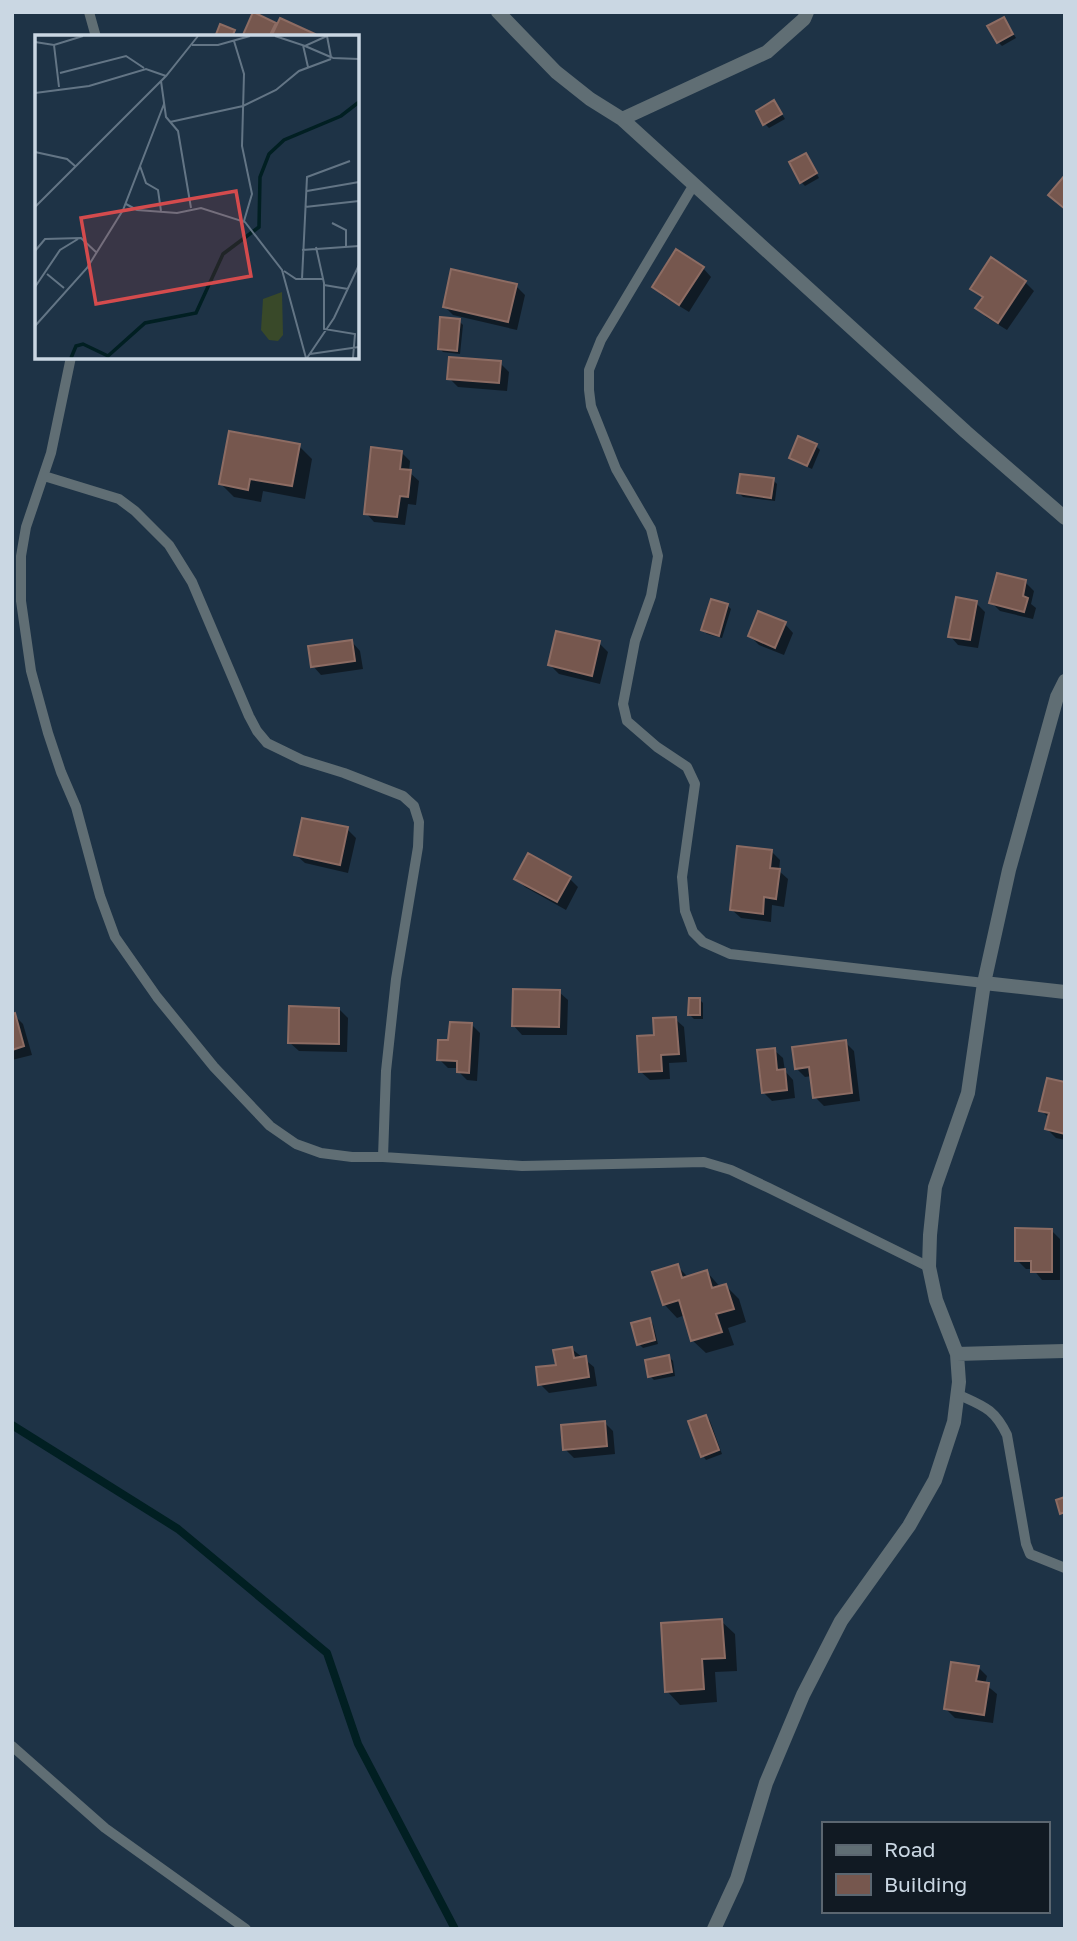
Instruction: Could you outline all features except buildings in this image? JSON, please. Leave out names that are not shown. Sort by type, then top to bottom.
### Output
[{"type":"street","points":[[498,12],[556,72],[590,99],[622,119],[966,432],[1065,518]]},
{"type":"street","points":[[622,119],[767,51],[804,19],[807,12]]},
{"type":"street","points":[[714,1929],[737,1879],[766,1783],[803,1695],[841,1621],[909,1526],[934,1480],[954,1422],[959,1382],[957,1354],[936,1300],[929,1267],[935,1187],[968,1093],[984,983],[1009,870],[1058,696],[1065,681]]},
{"type":"street","points":[[984,983],[1065,992]]},
{"type":"street","points":[[957,1354],[1065,1351]]},
{"type":"lane","points":[[89,12],[95,35]]},
{"type":"lane","points":[[693,186],[601,340],[589,370],[591,406],[616,469],[651,529],[658,556],[651,596],[635,641],[624,704],[627,721],[657,747],[687,767],[695,784],[682,877],[685,911],[693,932],[703,942],[730,954],[984,983]]},
{"type":"lane","points":[[71,359],[51,453],[26,527],[21,556],[21,601],[31,671],[48,733],[76,807],[100,896],[115,937],[157,997],[206,1057],[271,1126],[296,1144],[321,1153],[352,1157],[522,1166],[704,1162],[731,1170],[929,1267]]},
{"type":"lane","points":[[44,475],[119,499],[169,545],[192,582],[249,716],[267,743],[302,760],[403,796],[414,806],[419,822],[418,847],[396,979],[386,1071],[383,1157]]},
{"type":"lane","points":[[957,1394],[988,1409],[999,1420],[1007,1435],[1030,1554],[1065,1568]]},
{"type":"lane","points":[[12,1746],[105,1828],[246,1929]]},
{"type":"waterway","points":[[12,1425],[178,1529],[327,1653],[358,1744],[455,1929]]}]
